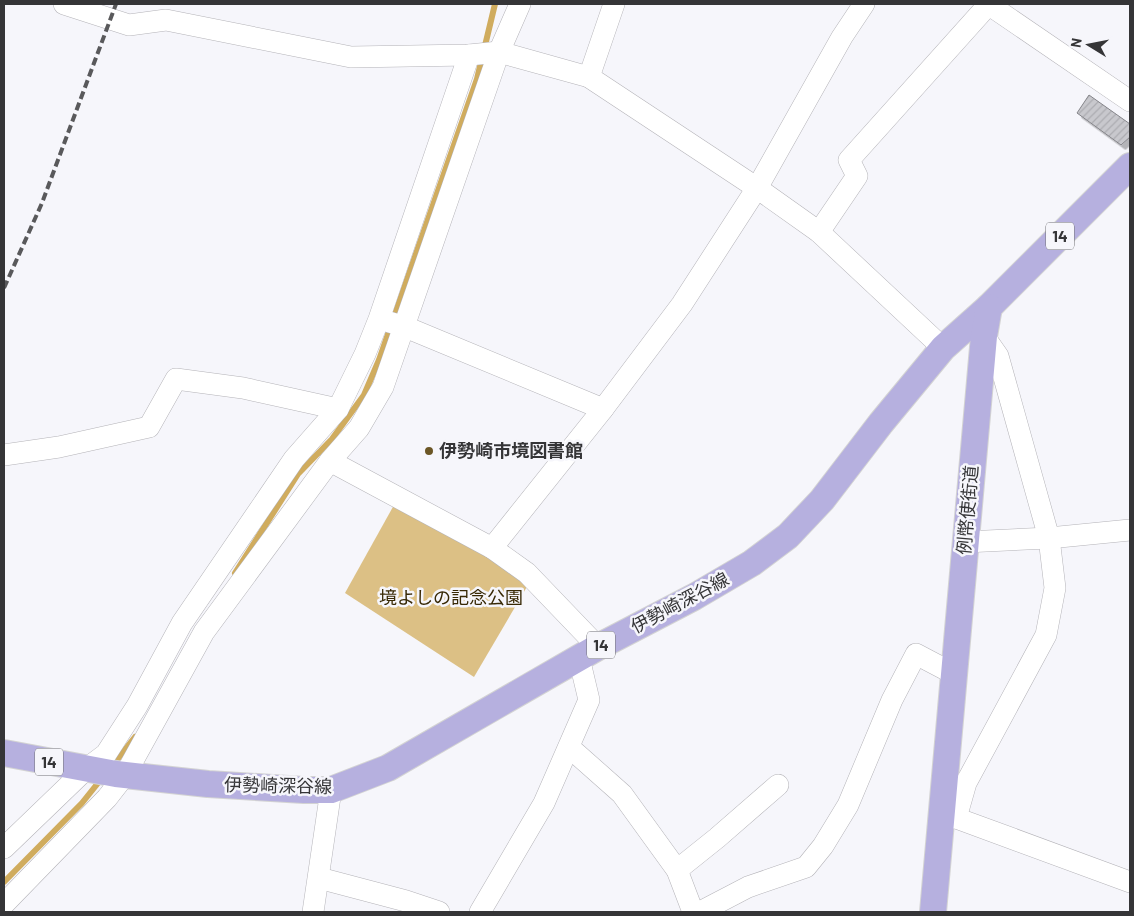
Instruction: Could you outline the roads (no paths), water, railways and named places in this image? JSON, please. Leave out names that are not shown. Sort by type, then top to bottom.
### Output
[{"type":"main road","name":"14","points":[[989,307],[1130,166]]},
{"type":"main road","name":"例幣使街道","points":[[933,912],[949,817],[954,674],[984,336],[989,307]]},
{"type":"main road","name":"伊勢崎深谷線","points":[[4,753],[106,772],[208,784],[331,790],[388,768],[588,653],[752,564],[788,536],[822,500],[881,423],[943,348],[989,307]]},
{"type":"street","points":[[4,848],[106,772],[204,632],[330,461],[359,428],[383,387],[500,52],[520,4]]},
{"type":"street","points":[[589,77],[614,4]]},
{"type":"street","points":[[492,548],[603,408],[682,304],[757,188],[842,37],[864,4]]},
{"type":"street","points":[[819,232],[857,176],[849,160],[988,4],[1130,101]]},
{"type":"street","points":[[77,6],[129,25],[166,20],[352,57],[469,55],[500,52],[589,77],[757,188],[819,232],[943,348]]},
{"type":"street","points":[[4,904],[107,798],[106,754],[138,706],[182,623],[294,459],[338,409],[365,354],[379,319],[469,55]]},
{"type":"street","points":[[379,319],[403,326],[603,408]]},
{"type":"street","points":[[984,336],[998,356],[1049,538],[1055,588],[1046,635],[949,817],[1130,882]]},
{"type":"street","points":[[4,455],[59,447],[149,427],[176,378],[242,388],[338,409]]},
{"type":"street","points":[[330,461],[492,548],[527,573],[588,653],[589,700],[544,803],[480,912]]},
{"type":"street","points":[[965,542],[1049,538],[1130,530]]},
{"type":"street","points":[[700,912],[748,887],[806,867],[824,846],[848,805],[892,700],[916,654],[954,674]]},
{"type":"street","points":[[569,747],[622,794],[677,870],[693,912]]},
{"type":"street","points":[[677,870],[717,838],[778,784]]},
{"type":"street","points":[[313,912],[331,790]]},
{"type":"street","points":[[319,878],[406,901],[439,912]]},
{"type":"waterway","points":[[235,573],[298,474],[332,439],[364,395],[379,360],[477,79],[495,4]]},
{"type":"waterway","points":[[112,766],[135,737]]},
{"type":"waterway","points":[[4,882],[82,803],[102,778]]},
{"type":"railway","points":[[4,288],[42,203],[116,4]]},
{"type":"place","name":"伊勢崎市境図書館","points":[[429,451]]},
{"type":"park label","name":"境よしの記念公園","points":[[451,598]]}]
